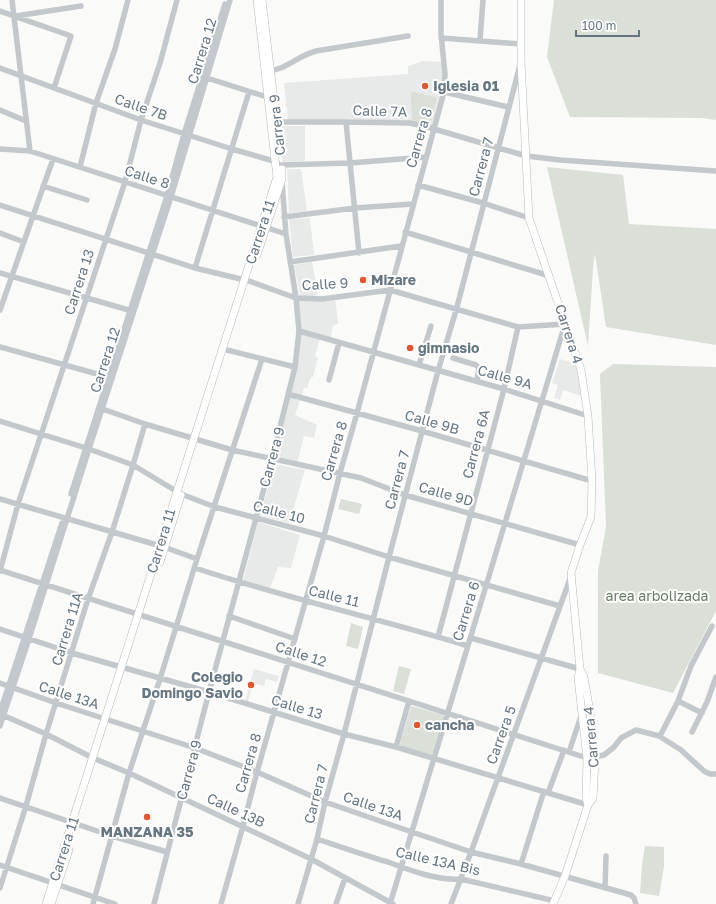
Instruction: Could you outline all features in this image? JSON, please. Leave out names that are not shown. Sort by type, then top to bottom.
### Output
[{"type":"main road","name":"Carrera 9","points":[[258,0],[268,71]]},
{"type":"main road","name":"Carrera 9","points":[[262,0],[268,71],[279,163]]},
{"type":"main road","name":"Carrera 4","points":[[521,0],[521,62],[529,218],[581,370],[588,416],[592,481],[591,517],[571,573],[580,669],[578,678],[591,757]]},
{"type":"main road","name":"Carrera 9","points":[[271,98],[277,122],[280,178]]},
{"type":"main road","name":"Carrera 11","points":[[46,904],[55,884],[75,823],[263,227],[280,178]]},
{"type":"main road","name":"Carrera 4","points":[[554,902],[565,876],[588,805],[593,798],[587,691],[584,677],[580,669]]},
{"type":"main road","name":"Carrera 11","points":[[51,904],[55,884]]},
{"type":"street","points":[[12,0],[30,151]]},
{"type":"street","points":[[80,167],[96,103],[115,49],[128,0]]},
{"type":"street","name":"Carrera 13","points":[[0,570],[18,504],[125,182],[141,120],[160,63],[176,0]]},
{"type":"street","name":"Carrera 12","points":[[204,78],[226,0]]},
{"type":"street","name":"Carrera 12","points":[[0,726],[1,713],[11,687],[66,518],[169,196],[204,78],[230,0]]},
{"type":"street","name":"Carrera 8","points":[[221,904],[324,536],[401,246],[444,92],[445,74],[441,38],[441,0]]},
{"type":"street","points":[[480,40],[483,0]]},
{"type":"street","points":[[14,16],[81,6]]},
{"type":"street","points":[[0,11],[71,36],[54,88]]},
{"type":"street","points":[[268,71],[284,68],[308,53],[408,36]]},
{"type":"street","points":[[441,38],[521,44]]},
{"type":"street","name":"Carrera 7","points":[[298,904],[317,839],[325,802],[422,431],[456,309],[521,62]]},
{"type":"street","name":"Calle 7B","points":[[0,68],[141,120],[279,163],[350,163],[426,157]]},
{"type":"street","points":[[204,78],[271,98]]},
{"type":"street","points":[[195,268],[249,92]]},
{"type":"street","points":[[444,92],[508,107]]},
{"type":"street","points":[[0,110],[26,121]]},
{"type":"street","name":"Calle 7A","points":[[277,122],[408,123],[526,156],[560,160],[716,171]]},
{"type":"street","points":[[346,122],[359,253]]},
{"type":"street","name":"Calle 8","points":[[0,149],[30,151],[286,234]]},
{"type":"street","points":[[0,310],[53,159]]},
{"type":"street","name":"Carrera 9","points":[[154,904],[295,367],[299,331],[280,178]]},
{"type":"street","points":[[418,185],[483,203],[529,218]]},
{"type":"street","points":[[43,186],[87,200]]},
{"type":"street","points":[[284,217],[355,208],[413,204]]},
{"type":"street","name":"Calle 9","points":[[0,205],[195,268],[247,281],[296,298],[322,299],[390,290],[518,327],[565,324]]},
{"type":"street","points":[[405,232],[550,276]]},
{"type":"street","points":[[0,233],[24,242]]},
{"type":"street","points":[[290,262],[401,246]]},
{"type":"street","points":[[0,273],[131,311]]},
{"type":"street","name":"Carrera 12","points":[[100,408],[108,377],[131,311]]},
{"type":"street","name":"Carrera 6","points":[[391,904],[565,324]]},
{"type":"street","points":[[419,365],[431,326]]},
{"type":"street","name":"Carrera 6A","points":[[438,637],[504,389],[518,327]]},
{"type":"street","name":"Calle 9A","points":[[299,331],[477,381],[588,416]]},
{"type":"street","points":[[329,380],[339,343]]},
{"type":"street","points":[[0,347],[108,377]]},
{"type":"street","points":[[225,350],[295,367]]},
{"type":"street","points":[[453,358],[476,365],[478,368],[477,381]]},
{"type":"street","points":[[94,902],[142,731],[177,627],[194,568],[262,360]]},
{"type":"street","name":"Calle 9B","points":[[288,394],[422,431],[592,481]]},
{"type":"street","name":"Calle 9D","points":[[100,408],[145,424],[232,450],[361,478],[406,495],[580,545]]},
{"type":"street","name":"Calle 10","points":[[0,421],[133,465],[179,493],[215,507],[324,536],[389,557],[560,606]]},
{"type":"street","name":"Carrera 11A","points":[[0,888],[88,598],[112,532],[145,424]]},
{"type":"street","points":[[0,499],[162,547],[197,559]]},
{"type":"street","name":"Calle 11","points":[[194,568],[238,583],[468,646]]},
{"type":"street","name":"Calle 12","points":[[0,570],[222,642],[567,751],[591,757]]},
{"type":"street","name":"Carrera 5","points":[[451,904],[542,658],[571,573]]},
{"type":"street","points":[[229,616],[295,639]]},
{"type":"street","points":[[659,736],[664,730],[678,701],[691,666],[712,626]]},
{"type":"street","name":"Calle 13","points":[[0,630],[72,654],[209,692],[344,734],[588,805]]},
{"type":"street","points":[[471,638],[580,669]]},
{"type":"street","points":[[692,732],[702,713],[716,677]]},
{"type":"street","name":"Calle 13A","points":[[0,683],[56,703],[195,748],[257,772],[325,802],[471,852],[521,864],[632,895],[636,904]]},
{"type":"street","points":[[396,748],[409,701]]},
{"type":"street","points":[[678,701],[702,713]]},
{"type":"street","points":[[521,864],[546,792],[567,751],[583,712]]},
{"type":"street","name":"Calle 13B","points":[[1,713],[244,826],[310,859],[391,904]]},
{"type":"street","points":[[591,757],[604,754],[614,747],[621,738],[636,730],[659,736],[681,750],[704,771],[710,774],[716,774]]},
{"type":"street","points":[[0,798],[112,836],[168,852]]},
{"type":"street","name":"Calle 13A Bis","points":[[317,839],[431,875],[460,879],[554,902]]},
{"type":"street","points":[[605,888],[606,856]]},
{"type":"street","points":[[0,865],[55,884],[94,902],[115,904]]},
{"type":"street","points":[[336,904],[345,878]]},
{"type":"shaded area","points":[[423,61],[444,62],[445,73],[434,130],[409,123],[408,120],[288,120],[284,83],[408,74],[408,66]]},
{"type":"shaded area","points":[[280,126],[305,126],[305,161],[282,162]]},
{"type":"shaded area","points":[[287,169],[301,169],[307,211],[289,213]]},
{"type":"shaded area","points":[[310,218],[314,255],[293,257],[289,219]]},
{"type":"shaded area","points":[[312,262],[318,295],[306,297],[300,296],[294,265]]},
{"type":"shaded area","points":[[335,297],[338,324],[333,325],[330,340],[320,338],[315,356],[318,358],[313,377],[311,377],[307,388],[304,388],[295,415],[317,425],[314,438],[304,436],[298,465],[272,459],[297,368],[296,298]]},
{"type":"shaded area","points":[[560,359],[576,364],[582,396],[563,390],[560,400],[554,398],[558,385],[552,383]]},
{"type":"shaded area","points":[[275,464],[305,470],[289,523],[260,515]]},
{"type":"shaded area","points":[[258,522],[300,535],[291,568],[278,567],[270,589],[243,581]]},
{"type":"shaded area","name":"Colegio Domingo Savio","points":[[254,669],[279,676],[277,682],[266,679],[264,686],[253,683],[248,702],[245,701]]},
{"type":"green space","points":[[554,0],[716,0],[716,120],[703,118],[570,117],[547,57]]},
{"type":"green space","points":[[411,91],[437,98],[430,125],[412,123]]},
{"type":"green space","points":[[547,167],[623,175],[629,224],[716,229],[716,345],[606,327],[595,254],[588,346]]},
{"type":"green space","name":"area arbolizada","points":[[613,364],[716,367],[716,611],[673,693],[598,673],[598,571],[606,527],[600,374]]},
{"type":"green space","points":[[341,499],[362,504],[359,514],[338,509]]},
{"type":"green space","points":[[351,623],[363,627],[358,649],[346,646]]},
{"type":"green space","points":[[399,666],[411,669],[404,694],[393,691]]},
{"type":"green space","points":[[411,706],[444,715],[432,755],[399,747]]},
{"type":"green space","points":[[645,846],[664,847],[664,866],[659,896],[640,893]]},
{"type":"place","name":"Iglesia 01","points":[[425,86]]},
{"type":"place","name":"Mizare","points":[[363,280]]},
{"type":"place","name":"gimnasio","points":[[410,348]]},
{"type":"place","name":"Colegio Domingo Savio","points":[[251,685]]},
{"type":"place","name":"cancha","points":[[417,725]]},
{"type":"place","name":"MANZANA 35","points":[[147,817]]}]
